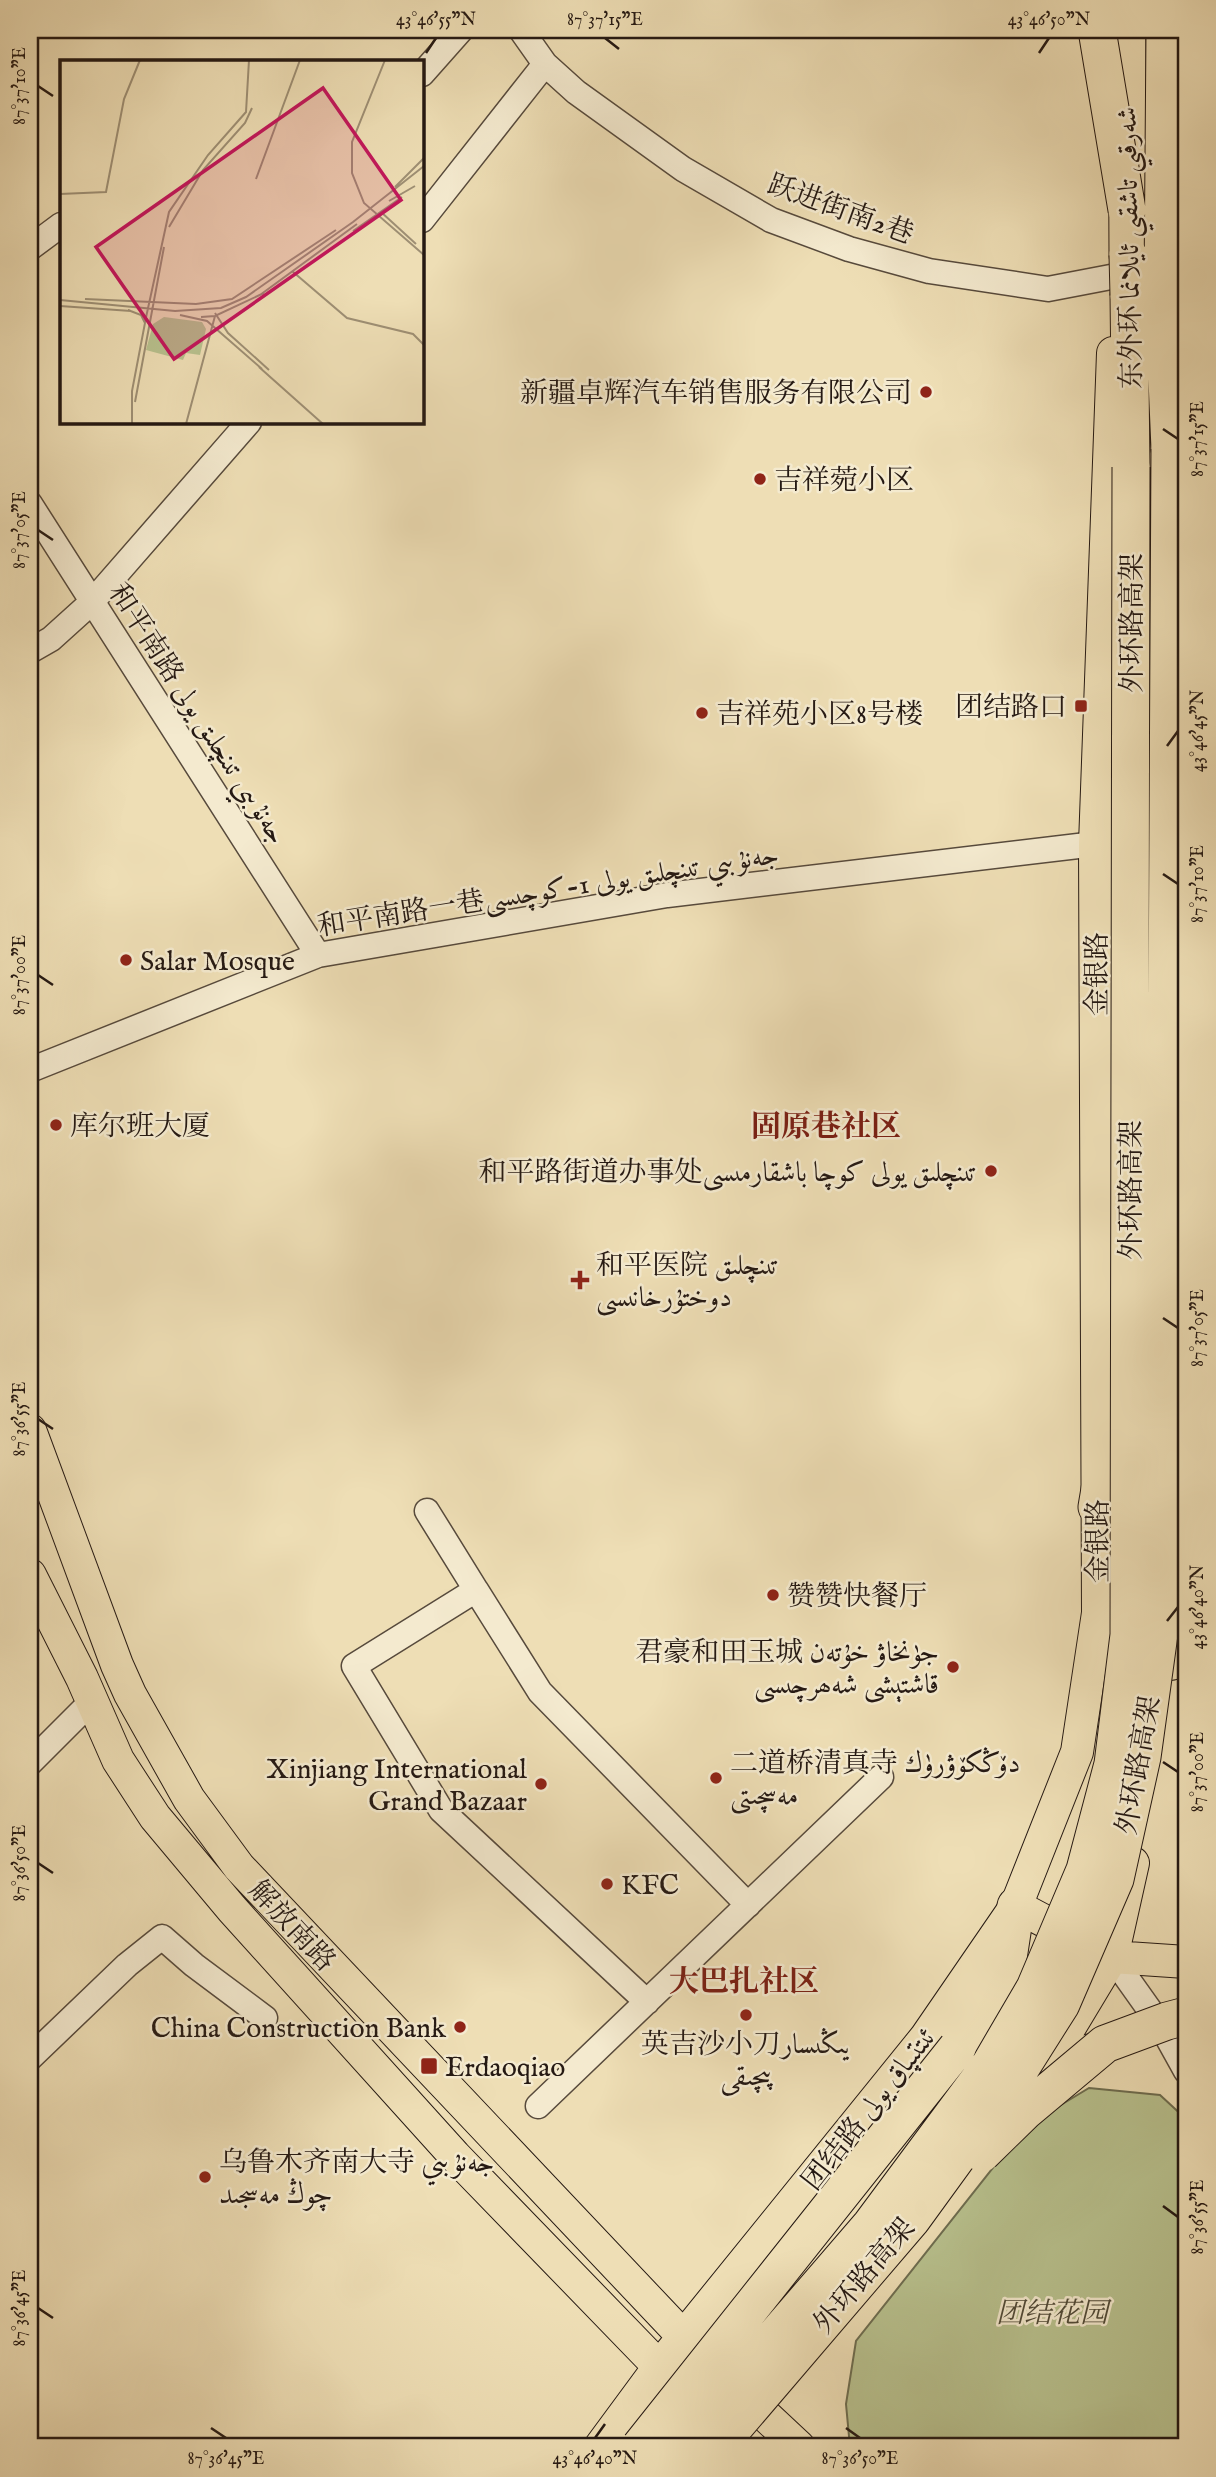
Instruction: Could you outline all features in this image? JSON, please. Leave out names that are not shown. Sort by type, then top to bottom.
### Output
[{"type":"highway","points":[[1097,30],[1127,209]]},
{"type":"highway","name":"东外环 شەرقىي تاشقىي ئايلانما","points":[[1127,30],[1131,467]]},
{"type":"highway","name":"东外环 شەرقىي تاشقىي ئايلانما","points":[[1165,30],[1163,286],[1171,449]]},
{"type":"highway","points":[[1163,97],[1172,30]]},
{"type":"highway","points":[[1171,449],[1186,558]]},
{"type":"highway","name":"外环路高架","points":[[731,2445],[894,2239],[1013,2080],[1061,2004],[1115,1879],[1142,1757],[1159,1634],[1166,1205],[1171,449]]},
{"type":"highway","name":"外环路高架","points":[[680,2447],[871,2225],[990,2065],[1035,1988],[1085,1870],[1112,1764],[1129,1635],[1131,467]]},
{"type":"highway","points":[[1097,1507],[1108,1441],[1113,707],[1131,601]]},
{"type":"highway","points":[[1186,1153],[1181,1367],[1186,1448]]},
{"type":"highway","points":[[640,2447],[957,2048],[1007,1965],[1016,1906]]},
{"type":"highway","points":[[894,2239],[1025,2111],[1105,2044],[1167,2021],[1178,2022]]},
{"type":"main road","name":"金银路","points":[[1016,1906],[1077,1752],[1098,1613],[1096,844],[1116,276],[1110,30]]},
{"type":"main road","name":"解放南路","points":[[30,1430],[130,1694],[188,1799],[239,1867],[682,2338],[799,2447]]},
{"type":"main road","points":[[30,1575],[82,1678],[118,1760],[155,1816],[232,1909],[455,2156],[731,2445],[874,2258],[1046,2065],[1112,1957],[1155,1761],[1186,1570]]},
{"type":"main road","name":"团结路 ئىتتىپاق يولى","points":[[600,2447],[682,2338],[926,2036],[1016,1906]]},
{"type":"main road","points":[[1016,1906],[1112,1957],[1186,1962]]},
{"type":"main road","points":[[1046,2065],[1178,2022]]},
{"type":"street","points":[[424,72],[461,30]]},
{"type":"street","name":"跃进街南2巷","points":[[521,30],[545,64],[576,92],[683,169],[771,219],[849,249],[929,271],[1048,289],[1116,276],[1186,258]]},
{"type":"street","points":[[424,217],[545,64]]},
{"type":"street","points":[[1116,276],[1186,224]]},
{"type":"street","points":[[30,248],[60,226]]},
{"type":"street","points":[[30,651],[51,639],[92,602],[247,424]]},
{"type":"street","name":"和平南路 جەنۇبىي تىنچلىق يولى","points":[[30,504],[318,955]]},
{"type":"street","name":"和平南路一巷جەنۇبىي تىنچلىق يولى 1-كوچىسى","points":[[30,1070],[318,955],[667,895],[1096,844]]},
{"type":"street","points":[[1096,1163],[1186,1170]]},
{"type":"street","points":[[428,1511],[540,1692],[748,1905]]},
{"type":"street","points":[[476,1590],[354,1666],[441,1810],[647,2002]]},
{"type":"street","points":[[30,1763],[91,1702]]},
{"type":"street","points":[[538,2106],[881,1777]]},
{"type":"street","points":[[30,2058],[127,1965],[162,1937],[194,1965],[265,2018]]},
{"type":"street","points":[[1112,1957],[1178,2022],[1186,2071]]},
{"type":"green space","name":"团结花园","points":[[1089,2088],[1160,2095],[1186,2119],[1186,2447],[850,2447],[846,2404],[856,2341],[1026,2126]]},
{"type":"place","name":"新疆卓辉汽车销售服务有限公司","points":[[926,392]]},
{"type":"place","name":"吉祥菀小区","points":[[760,479]]},
{"type":"place","name":"团结路口","points":[[1081,706]]},
{"type":"place","name":"吉祥苑小区8号楼","points":[[702,713]]},
{"type":"place","name":"Salar Mosque","points":[[126,960]]},
{"type":"place","name":"库尔班大厦","points":[[56,1125]]},
{"type":"place","name":"和平路街道办事处تىنچلىق يولى كوچا باشقارمىسى","points":[[991,1171]]},
{"type":"place","name":"和平医院 تىنچلىق دوختۇرخانىسى","points":[[580,1280]]},
{"type":"place","name":"赞赞快餐厅","points":[[773,1595]]},
{"type":"place","name":"君豪和田玉城 جۈنخاۋ خۇتەن قاشتېشى شەھرچىسى","points":[[953,1667]]},
{"type":"place","name":"二道桥清真寺 دۆڭكۆۋرۈك مەسچىتى","points":[[716,1778]]},
{"type":"place","name":"Xinjiang International Grand Bazaar","points":[[541,1784]]},
{"type":"place","name":"KFC","points":[[607,1884]]},
{"type":"place","name":"英吉沙小刀يىڭىسار پىچىقى","points":[[746,2015]]},
{"type":"place","name":"China Construction Bank","points":[[460,2027]]},
{"type":"place","name":"Erdaoqiao","points":[[429,2066]]},
{"type":"place","name":"乌鲁木齐南大寺 جەنۇبىي چوڭ مەسجىد","points":[[205,2177]]},
{"type":"district","name":"固原巷社区","points":[[826,1126]]},
{"type":"district","name":"大巴扎社区","points":[[744,1981]]}]
